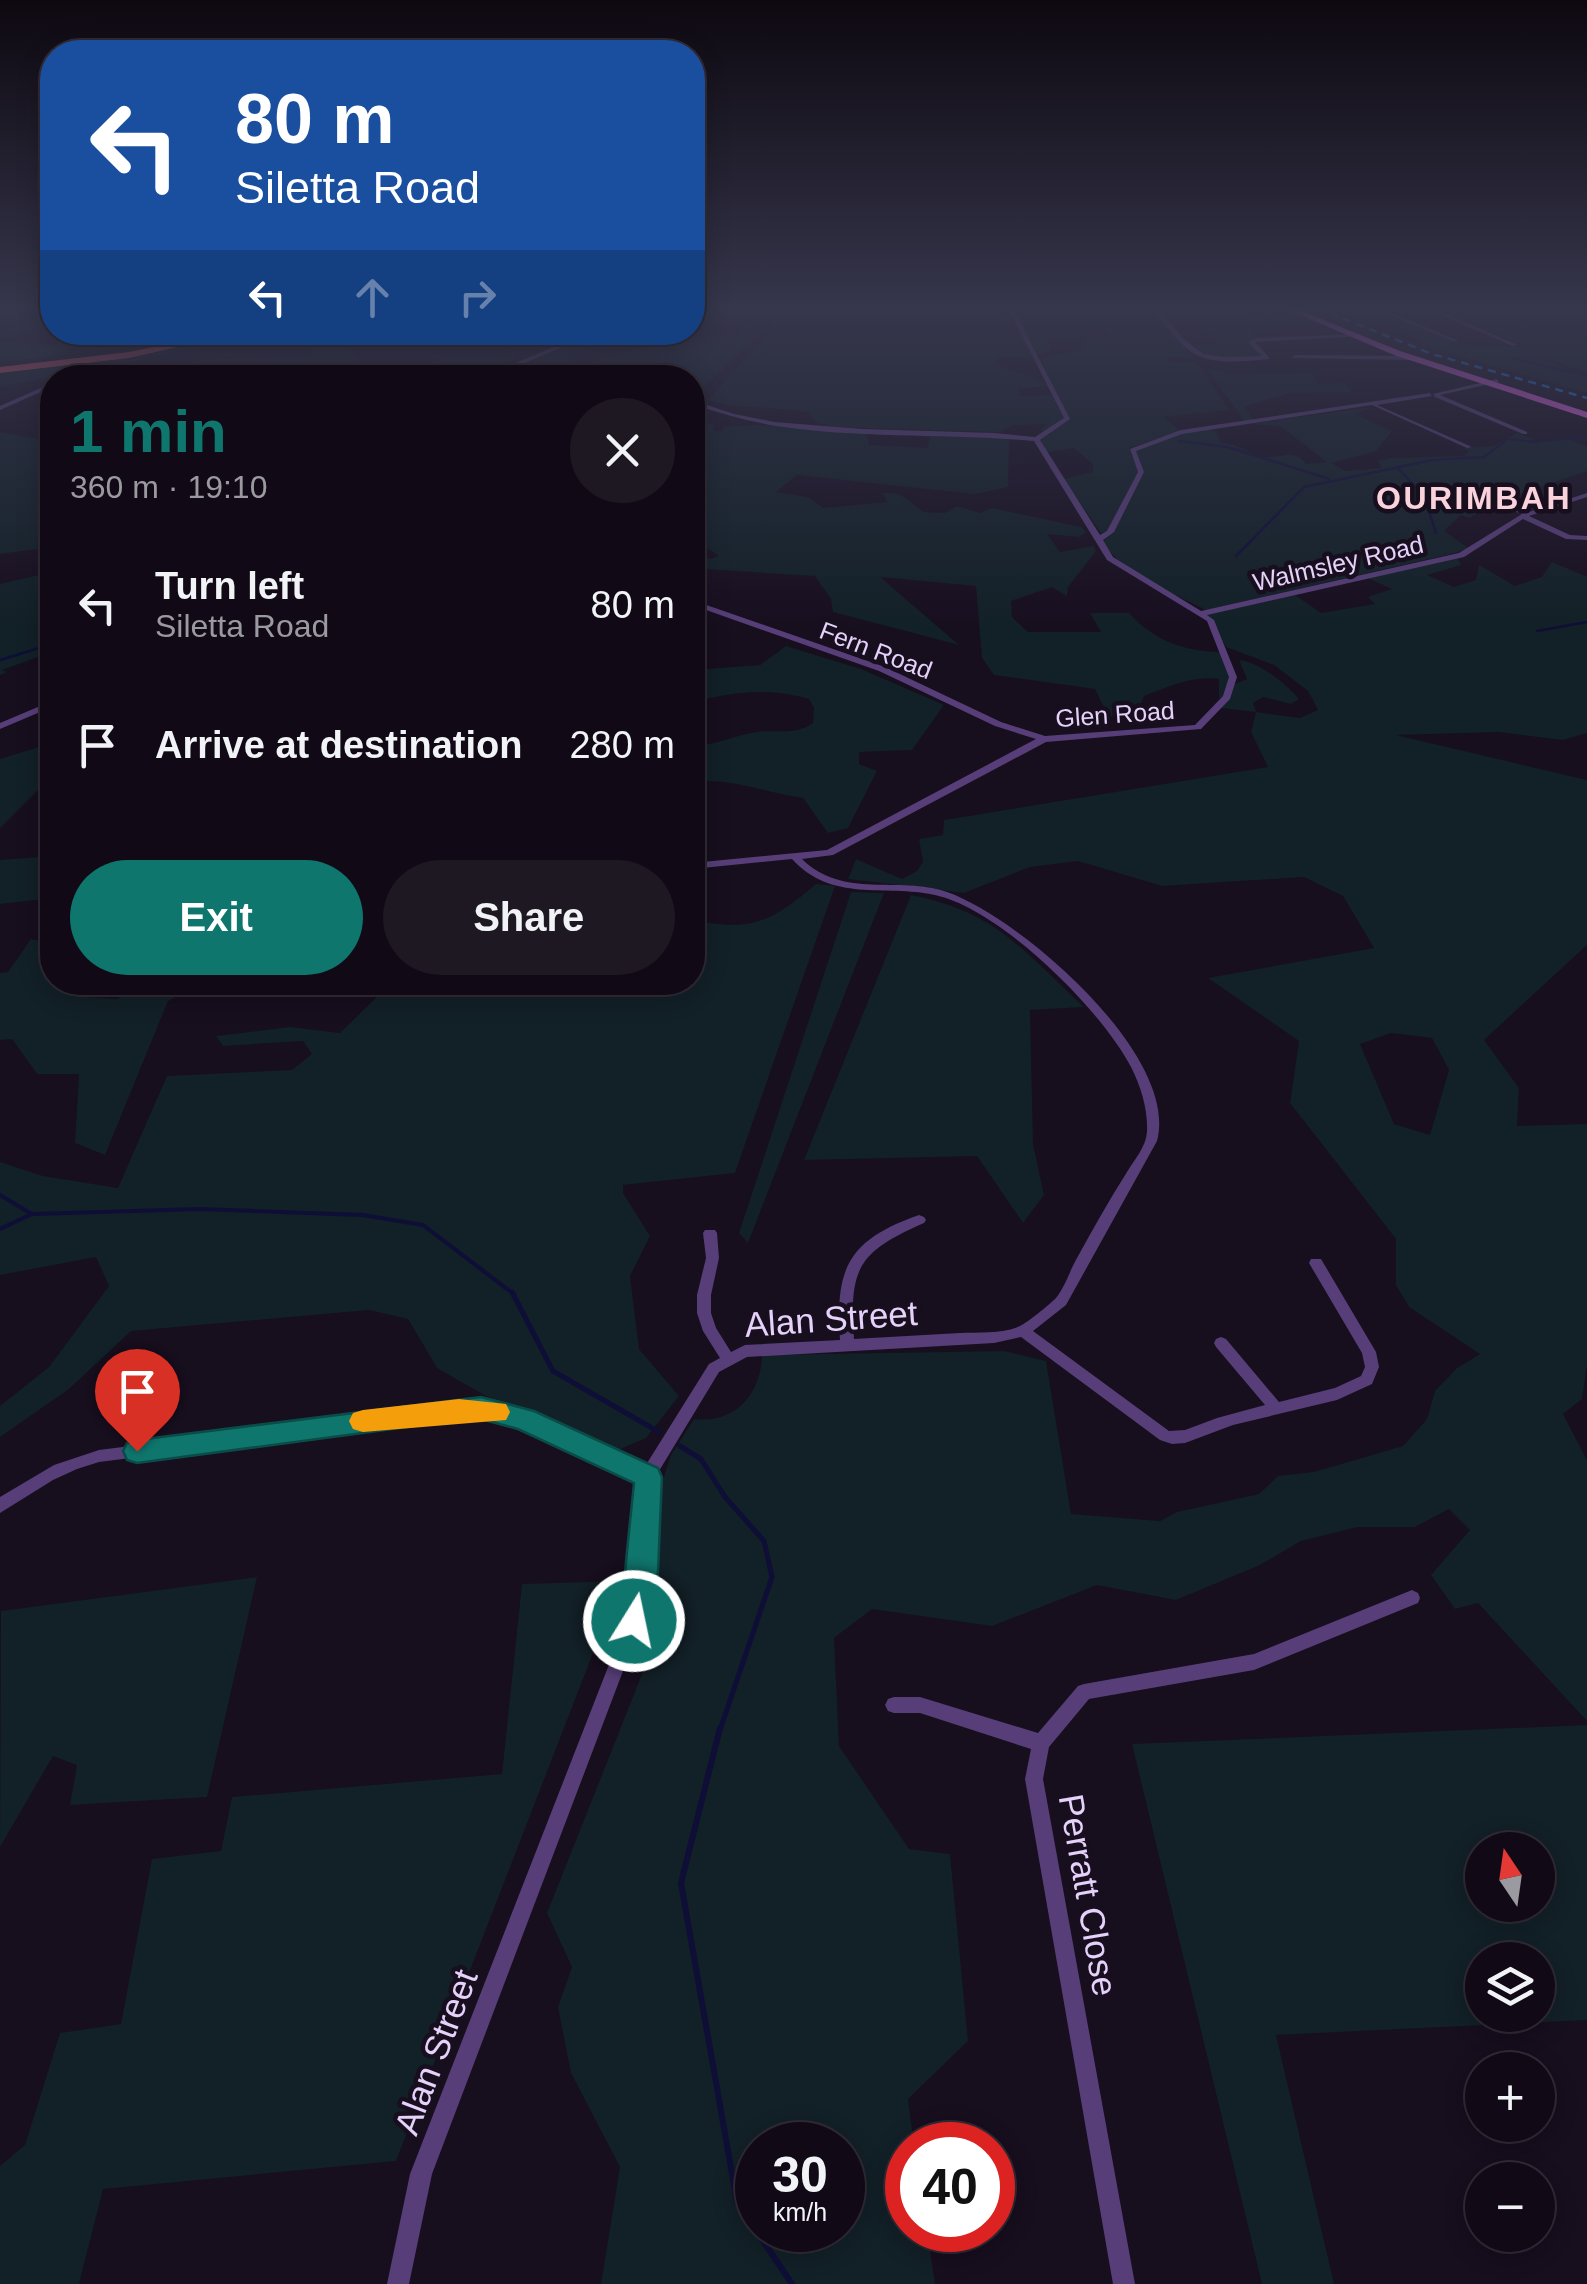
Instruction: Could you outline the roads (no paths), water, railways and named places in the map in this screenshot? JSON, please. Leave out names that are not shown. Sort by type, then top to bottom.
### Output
[{"type":"street","points":[[756,415],[824,428],[972,431],[1036,439],[1067,419],[1065,415]]},
{"type":"street","points":[[1099,538],[1110,532],[1141,472],[1132,450],[1182,432],[1310,415]]},
{"type":"street","points":[[1393,415],[1469,447]]},
{"type":"street","points":[[1481,415],[1526,433]]},
{"type":"street","points":[[1036,439],[1110,558],[1203,613]]},
{"type":"street","name":"Walmsley Road","points":[[1203,613],[1460,555],[1526,515],[1587,495]]},
{"type":"street","points":[[1499,504],[1585,541]]},
{"type":"street","name":"Fern Road","points":[[705,607],[882,670],[998,724],[1044,739]]},
{"type":"street","name":"Glen Road","points":[[705,865],[828,853],[864,838],[1044,739],[1198,726],[1227,697],[1233,676],[1203,613]]},
{"type":"street","points":[[0,726],[40,709]]},
{"type":"street","name":"Alan Street","points":[[398,2284],[421,2174],[634,1621],[643,1572],[648,1477],[684,1413],[714,1368],[727,1357],[764,1348],[980,1339],[1023,1331],[1061,1301],[1152,1140],[1152,1109],[1132,1056],[1100,1012],[1032,946],[986,912],[938,892],[822,881],[797,859]]},
{"type":"street","points":[[847,1346],[848,1273],[860,1251],[880,1235],[919,1220]]},
{"type":"street","points":[[710,1233],[715,1266],[703,1299],[704,1313],[727,1357]]},
{"type":"street","points":[[1023,1331],[1051,1356],[1174,1439],[1274,1406],[1350,1389],[1371,1375],[1369,1352],[1316,1263]]},
{"type":"street","points":[[1221,1343],[1274,1406]]},
{"type":"street","points":[[0,1506],[68,1463],[99,1456],[481,1408],[524,1419],[648,1477]]},
{"type":"street","points":[[894,1706],[920,1705],[1041,1742],[1084,1692],[1254,1662],[1412,1598]]},
{"type":"street","name":"Perratt Close","points":[[1041,1742],[1034,1779],[1124,2284]]},
{"type":"waterway","points":[[1397,467],[1433,460],[1484,457],[1508,439],[1534,442],[1582,437]]},
{"type":"waterway","points":[[1179,441],[1228,447],[1329,479]]},
{"type":"waterway","points":[[1236,556],[1304,487],[1397,467]]},
{"type":"waterway","points":[[1397,467],[1424,496],[1436,533]]},
{"type":"waterway","points":[[1537,631],[1587,622]]},
{"type":"waterway","points":[[0,660],[40,648]]},
{"type":"waterway","points":[[0,1195],[30,1213]]},
{"type":"waterway","points":[[0,1229],[32,1214],[200,1209],[363,1215],[423,1225],[513,1293]]},
{"type":"waterway","points":[[513,1293],[553,1371],[659,1432]]},
{"type":"waterway","points":[[680,1446],[701,1459],[725,1497],[764,1541],[772,1577],[720,1730]]},
{"type":"waterway","points":[[720,1728],[681,1883],[737,2202],[792,2284]]},
{"type":"district","name":"OURIMBAH","points":[[1474,498]]}]
